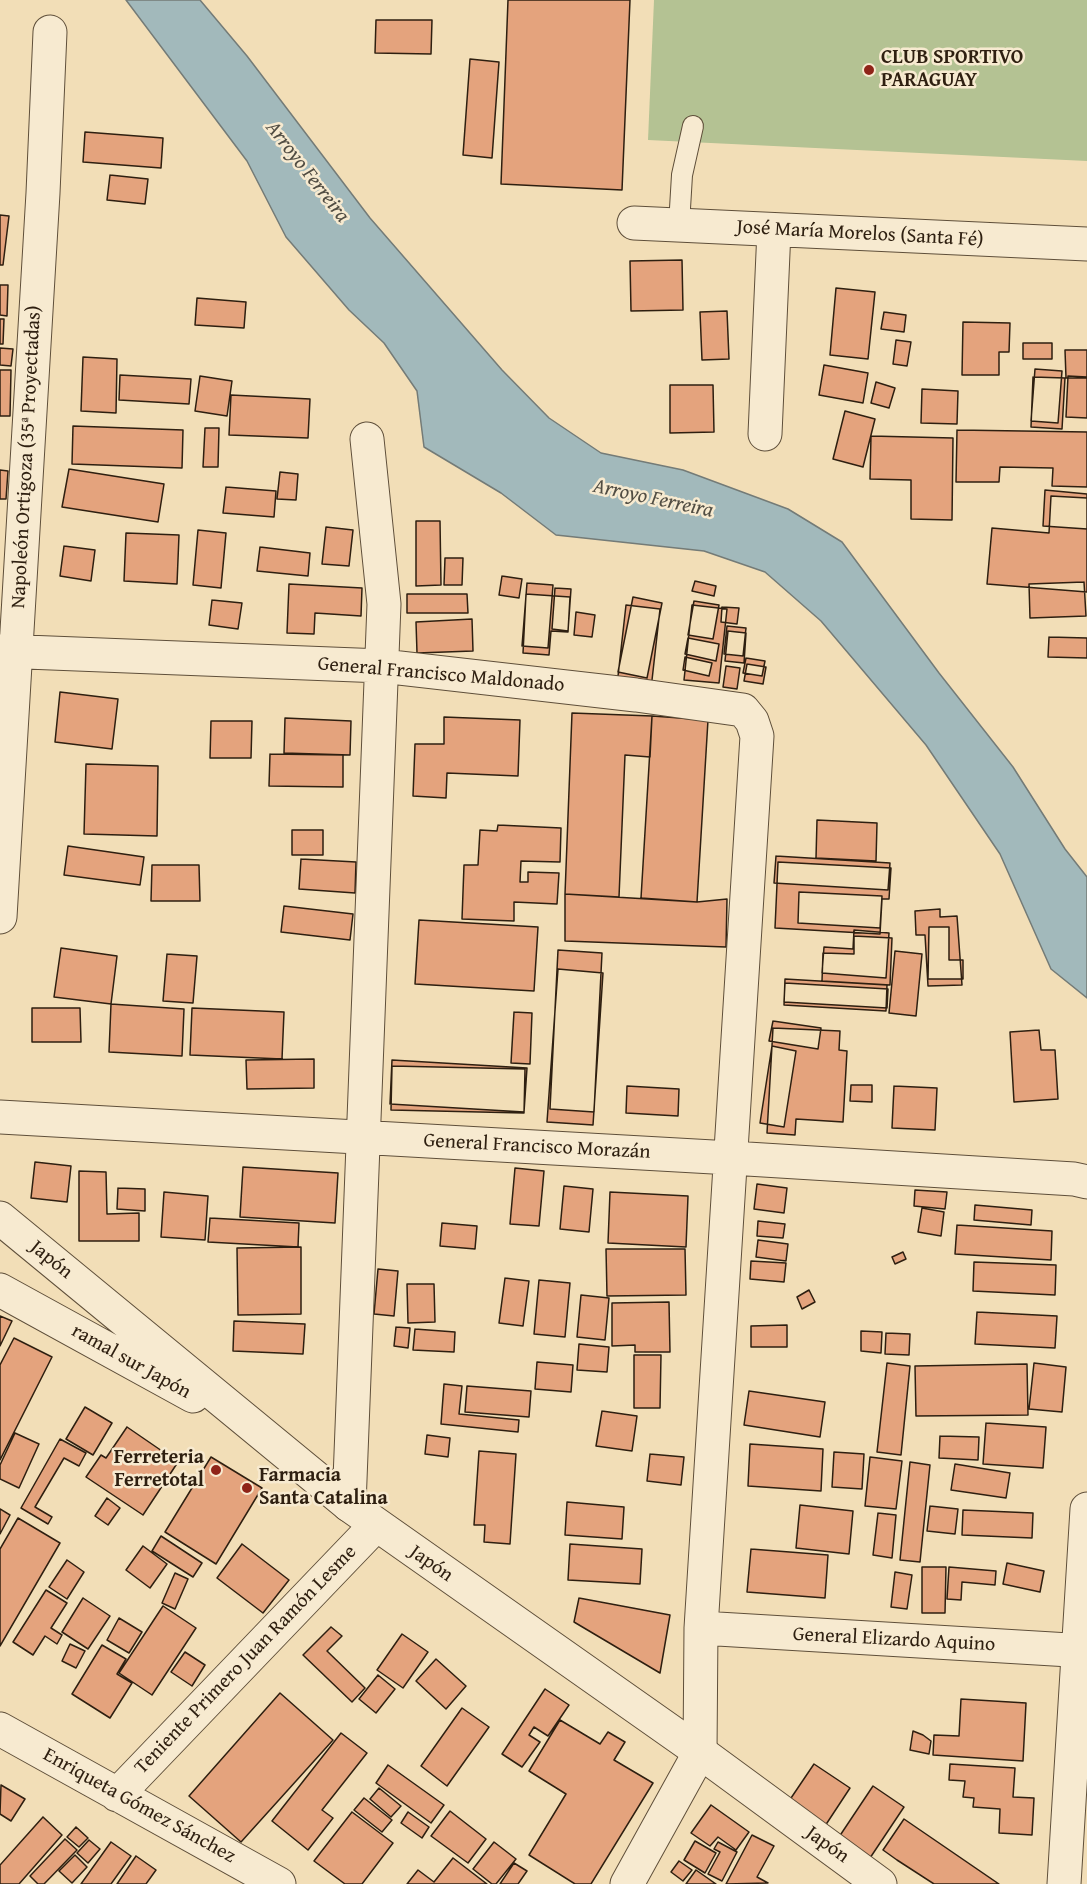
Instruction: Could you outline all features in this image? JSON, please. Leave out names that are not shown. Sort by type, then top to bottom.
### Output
[{"type":"street","name":"Napoleón Ortigoza (35ª Proyectadas)","points":[[0,917],[8,651],[42,204],[50,32]]},
{"type":"street","name":"José María Morelos (Santa Fé)","points":[[634,223],[1087,244]]},
{"type":"street","points":[[765,434],[774,230]]},
{"type":"street","points":[[349,1505],[384,604],[367,439]]},
{"type":"street","name":"General Francisco Maldonado","points":[[8,651],[382,666],[636,695],[743,710],[752,720],[757,736],[731,1158]]},
{"type":"street","name":"General Francisco Morazán","points":[[0,1117],[731,1158],[1081,1181]]},
{"type":"street","points":[[627,1884],[700,1752],[701,1628],[731,1158]]},
{"type":"street","name":"Japón","points":[[0,1218],[349,1505],[700,1752],[880,1884]]},
{"type":"street","name":"ramal sur Japón","points":[[0,1290],[261,1434]]},
{"type":"street","points":[[1064,1884],[1082,1651],[1087,1509]]},
{"type":"street","name":"Teniente Primero Juan Ramón Lesme","points":[[117,1795],[376,1525]]},
{"type":"street","name":"General Elizardo Aquino","points":[[701,1628],[1082,1651]]},
{"type":"street","name":"Enriqueta Gómez Sánchez","points":[[0,1729],[279,1884]]},
{"type":"lane","points":[[679,225],[682,175],[693,126]]},
{"type":"green space","name":"CLUB SPORTIVO PARAGUAY","points":[[654,0],[1087,0],[1087,161],[648,140]]},
{"type":"water","name":"Arroyo Ferreira","points":[[126,0],[200,0],[247,56],[370,218],[502,370],[549,418],[601,453],[683,470],[788,509],[842,542],[939,673],[1013,767],[1065,849],[1087,877],[1087,998],[1051,969],[1000,854],[926,745],[821,621],[765,572],[704,551],[556,535],[501,493],[424,447],[417,391],[384,343],[349,310],[286,237],[247,161]]},
{"type":"building","points":[[508,0],[630,0],[622,190],[501,184]]},
{"type":"building","points":[[376,20],[432,20],[431,54],[375,53]]},
{"type":"building","points":[[470,59],[499,62],[492,158],[463,155]]},
{"type":"building","points":[[85,132],[163,138],[161,168],[83,162]]},
{"type":"building","points":[[110,175],[148,179],[145,204],[107,200]]},
{"type":"building","points":[[0,215],[9,216],[3,265],[0,265]]},
{"type":"building","points":[[682,260],[683,310],[631,311],[630,261]]},
{"type":"building","points":[[0,285],[8,285],[7,316],[0,315]]},
{"type":"building","points":[[836,288],[875,292],[868,359],[830,355]]},
{"type":"building","points":[[197,298],[246,302],[244,328],[195,325]]},
{"type":"building","points":[[727,311],[729,359],[702,360],[700,312]]},
{"type":"building","points":[[884,312],[906,315],[904,332],[881,329]]},
{"type":"building","points":[[0,319],[4,319],[3,344],[0,344]]},
{"type":"building","points":[[963,322],[1010,323],[1009,352],[999,352],[999,375],[962,375]]},
{"type":"building","points":[[896,340],[911,342],[907,366],[893,364]]},
{"type":"building","points":[[1023,343],[1052,343],[1052,359],[1023,359]]},
{"type":"building","points":[[0,348],[13,349],[11,366],[0,365]]},
{"type":"building","points":[[1065,350],[1087,350],[1087,378],[1066,378]]},
{"type":"building","points":[[83,357],[117,359],[116,413],[81,411]]},
{"type":"building","points":[[824,365],[868,373],[863,403],[819,395]]},
{"type":"building","points":[[1035,369],[1062,371],[1058,423],[1031,421]]},
{"type":"building","points":[[0,370],[11,370],[10,416],[0,416]]},
{"type":"building","points":[[120,375],[191,379],[189,404],[119,400]]},
{"type":"building","points":[[200,376],[232,381],[227,416],[195,411]]},
{"type":"building","points":[[1068,376],[1087,377],[1087,418],[1066,417]]},
{"type":"building","points":[[1033,377],[1065,378],[1062,429],[1031,427]]},
{"type":"building","points":[[876,382],[895,388],[889,408],[871,403]]},
{"type":"building","points":[[670,385],[713,385],[714,432],[670,433]]},
{"type":"building","points":[[922,389],[958,391],[957,424],[921,423]]},
{"type":"building","points":[[231,395],[310,399],[308,438],[229,435]]},
{"type":"building","points":[[845,411],[875,419],[863,467],[833,459]]},
{"type":"building","points":[[73,426],[183,430],[182,468],[72,464]]},
{"type":"building","points":[[205,428],[219,428],[218,467],[203,467]]},
{"type":"building","points":[[957,430],[1087,432],[1087,487],[1052,486],[1053,468],[1000,467],[999,482],[956,482]]},
{"type":"building","points":[[871,436],[953,438],[952,520],[911,519],[911,480],[870,479]]},
{"type":"building","points":[[69,469],[164,484],[158,522],[62,507]]},
{"type":"building","points":[[0,470],[8,471],[6,499],[0,499]]},
{"type":"building","points":[[280,472],[298,474],[296,500],[277,499]]},
{"type":"building","points":[[226,487],[276,491],[274,517],[223,513]]},
{"type":"building","points":[[1045,490],[1087,494],[1087,529],[1043,526]]},
{"type":"building","points":[[1051,496],[1087,498],[1087,592],[987,584],[992,528],[1049,533]]},
{"type":"building","points":[[416,521],[440,521],[441,585],[416,586]]},
{"type":"building","points":[[326,527],[353,530],[349,566],[322,564]]},
{"type":"building","points":[[198,530],[226,533],[221,588],[193,585]]},
{"type":"building","points":[[126,533],[179,535],[177,584],[124,581]]},
{"type":"building","points":[[64,546],[95,550],[91,581],[60,576]]},
{"type":"building","points":[[260,547],[310,553],[308,576],[257,571]]},
{"type":"building","points":[[445,558],[463,558],[462,585],[444,585]]},
{"type":"building","points":[[502,576],[522,579],[519,598],[499,595]]},
{"type":"building","points":[[695,581],[716,586],[714,596],[692,591]]},
{"type":"building","points":[[1084,582],[1086,616],[1030,618],[1029,584]]},
{"type":"building","points":[[527,583],[553,585],[548,648],[522,646]]},
{"type":"building","points":[[289,584],[362,588],[361,616],[315,613],[314,634],[287,633]]},
{"type":"building","points":[[555,588],[571,589],[568,631],[552,629]]},
{"type":"building","points":[[407,594],[467,594],[468,613],[407,613]]},
{"type":"building","points":[[526,594],[570,597],[568,632],[551,631],[549,655],[523,653]]},
{"type":"building","points":[[633,597],[662,603],[647,678],[618,672]]},
{"type":"building","points":[[212,600],[242,603],[238,629],[209,625]]},
{"type":"building","points":[[694,601],[719,605],[713,639],[688,635]]},
{"type":"building","points":[[626,605],[660,609],[651,689],[617,685]]},
{"type":"building","points":[[692,605],[727,609],[719,683],[684,680]]},
{"type":"building","points":[[722,607],[739,608],[737,624],[721,622]]},
{"type":"building","points":[[576,612],[595,615],[592,637],[574,635]]},
{"type":"building","points":[[472,619],[473,651],[417,653],[416,622]]},
{"type":"building","points":[[727,626],[746,628],[743,656],[724,654]]},
{"type":"building","points":[[728,631],[746,633],[744,663],[725,661]]},
{"type":"building","points":[[1049,637],[1087,638],[1087,658],[1048,657]]},
{"type":"building","points":[[688,638],[719,644],[716,661],[685,654]]},
{"type":"building","points":[[685,657],[712,663],[709,676],[683,670]]},
{"type":"building","points":[[746,658],[765,661],[762,676],[743,673]]},
{"type":"building","points":[[747,664],[766,667],[763,684],[744,681]]},
{"type":"building","points":[[726,666],[740,668],[737,689],[723,687]]},
{"type":"building","points":[[60,692],[118,699],[112,749],[55,742]]},
{"type":"building","points":[[572,713],[652,716],[650,757],[625,755],[619,897],[565,894]]},
{"type":"building","points":[[652,716],[708,720],[697,902],[641,898]]},
{"type":"building","points":[[444,717],[520,720],[518,776],[447,773],[446,798],[413,796],[415,744],[444,744]]},
{"type":"building","points":[[285,718],[351,721],[350,755],[284,753]]},
{"type":"building","points":[[211,721],[252,721],[251,758],[210,758]]},
{"type":"building","points":[[270,754],[343,755],[343,787],[269,786]]},
{"type":"building","points":[[86,764],[158,766],[157,836],[84,834]]},
{"type":"building","points":[[817,820],[877,823],[876,861],[816,858]]},
{"type":"building","points":[[498,825],[561,828],[560,862],[521,861],[520,882],[528,882],[528,872],[559,873],[557,904],[514,902],[514,921],[462,919],[464,865],[478,865],[480,830],[497,831]]},
{"type":"building","points":[[292,830],[323,830],[323,855],[292,855]]},
{"type":"building","points":[[68,846],[144,857],[140,885],[64,875]]},
{"type":"building","points":[[776,856],[890,863],[888,890],[774,883]]},
{"type":"building","points":[[301,859],[356,862],[355,893],[299,889]]},
{"type":"building","points":[[778,862],[891,868],[889,899],[882,899],[880,934],[775,928]]},
{"type":"building","points":[[152,865],[199,865],[200,901],[151,901]]},
{"type":"building","points":[[799,892],[882,896],[880,928],[798,923]]},
{"type":"building","points":[[565,894],[697,902],[727,899],[726,947],[565,941]]},
{"type":"building","points":[[284,906],[353,914],[350,940],[281,932]]},
{"type":"building","points":[[940,909],[940,917],[957,916],[962,985],[928,986],[925,935],[916,935],[915,911]]},
{"type":"building","points":[[419,920],[538,927],[534,991],[415,984]]},
{"type":"building","points":[[929,927],[949,927],[949,960],[963,960],[963,979],[928,979]]},
{"type":"building","points":[[854,930],[889,933],[886,978],[822,973],[824,947],[853,949]]},
{"type":"building","points":[[854,936],[892,938],[890,985],[822,981],[823,953],[854,954]]},
{"type":"building","points":[[61,948],[117,956],[111,1004],[54,997]]},
{"type":"building","points":[[558,950],[602,953],[594,1112],[550,1109]]},
{"type":"building","points":[[895,951],[922,954],[916,1016],[889,1013]]},
{"type":"building","points":[[167,954],[197,956],[193,1003],[163,1001]]},
{"type":"building","points":[[558,969],[603,973],[593,1125],[547,1122]]},
{"type":"building","points":[[785,979],[887,985],[886,1011],[784,1005]]},
{"type":"building","points":[[785,983],[888,989],[887,1008],[784,1002]]},
{"type":"building","points":[[111,1004],[184,1009],[182,1056],[109,1052]]},
{"type":"building","points":[[32,1008],[80,1008],[81,1042],[32,1042]]},
{"type":"building","points":[[192,1008],[284,1012],[282,1059],[190,1055]]},
{"type":"building","points":[[514,1012],[532,1013],[530,1064],[511,1063]]},
{"type":"building","points":[[773,1021],[821,1028],[818,1049],[769,1041]]},
{"type":"building","points":[[773,1028],[840,1031],[839,1050],[847,1051],[843,1122],[796,1119],[795,1135],[767,1133]]},
{"type":"building","points":[[1039,1030],[1041,1050],[1055,1050],[1058,1099],[1014,1102],[1010,1032]]},
{"type":"building","points":[[772,1046],[796,1051],[784,1127],[760,1123]]},
{"type":"building","points":[[314,1059],[314,1088],[247,1089],[246,1060]]},
{"type":"building","points":[[392,1060],[527,1068],[524,1112],[390,1104]]},
{"type":"building","points":[[392,1066],[525,1069],[524,1113],[391,1110]]},
{"type":"building","points":[[851,1085],[872,1085],[872,1102],[850,1101]]},
{"type":"building","points":[[627,1086],[679,1089],[678,1116],[626,1113]]},
{"type":"building","points":[[894,1086],[937,1088],[935,1130],[892,1128]]},
{"type":"building","points":[[35,1162],[71,1166],[67,1202],[31,1198]]},
{"type":"building","points":[[243,1167],[338,1173],[335,1223],[240,1217]]},
{"type":"building","points":[[515,1168],[544,1171],[539,1226],[510,1224]]},
{"type":"building","points":[[79,1171],[106,1172],[107,1214],[139,1213],[139,1241],[79,1241]]},
{"type":"building","points":[[757,1184],[787,1188],[784,1213],[754,1209]]},
{"type":"building","points":[[564,1186],[593,1189],[589,1232],[560,1229]]},
{"type":"building","points":[[118,1188],[145,1189],[145,1211],[117,1209]]},
{"type":"building","points":[[915,1190],[947,1192],[945,1209],[914,1206]]},
{"type":"building","points":[[164,1192],[208,1196],[205,1240],[161,1237]]},
{"type":"building","points":[[610,1192],[688,1196],[686,1247],[608,1243]]},
{"type":"building","points":[[975,1205],[1032,1210],[1031,1225],[974,1220]]},
{"type":"building","points":[[922,1208],[944,1212],[941,1236],[918,1232]]},
{"type":"building","points":[[210,1218],[299,1223],[298,1247],[208,1242]]},
{"type":"building","points":[[758,1221],[785,1224],[783,1238],[757,1236]]},
{"type":"building","points":[[442,1223],[477,1226],[475,1249],[440,1246]]},
{"type":"building","points":[[957,1225],[1052,1231],[1051,1260],[955,1254]]},
{"type":"building","points":[[758,1240],[788,1244],[786,1261],[756,1257]]},
{"type":"building","points":[[301,1247],[301,1314],[238,1315],[237,1248]]},
{"type":"building","points":[[606,1249],[685,1249],[686,1295],[607,1296]]},
{"type":"building","points":[[903,1252],[906,1259],[895,1264],[892,1257]]},
{"type":"building","points":[[751,1261],[786,1263],[784,1282],[750,1279]]},
{"type":"building","points":[[974,1262],[1056,1265],[1055,1295],[973,1291]]},
{"type":"building","points":[[378,1269],[398,1271],[394,1316],[374,1314]]},
{"type":"building","points":[[505,1278],[529,1281],[523,1326],[499,1323]]},
{"type":"building","points":[[539,1280],[570,1283],[565,1337],[534,1334]]},
{"type":"building","points":[[407,1284],[434,1284],[435,1322],[408,1323]]},
{"type":"building","points":[[809,1290],[815,1302],[802,1309],[797,1297]]},
{"type":"building","points":[[581,1295],[609,1298],[605,1340],[577,1337]]},
{"type":"building","points":[[669,1302],[670,1352],[635,1352],[635,1345],[612,1346],[612,1303]]},
{"type":"building","points":[[977,1312],[1057,1316],[1055,1348],[975,1344]]},
{"type":"building","points":[[0,1316],[12,1321],[0,1346]]},
{"type":"building","points":[[234,1321],[305,1324],[303,1354],[233,1351]]},
{"type":"building","points":[[787,1325],[787,1347],[751,1347],[751,1326]]},
{"type":"building","points":[[396,1327],[410,1328],[408,1348],[394,1346]]},
{"type":"building","points":[[415,1329],[455,1332],[454,1352],[413,1350]]},
{"type":"building","points":[[861,1331],[882,1332],[881,1353],[861,1351]]},
{"type":"building","points":[[886,1333],[910,1334],[909,1355],[885,1354]]},
{"type":"building","points":[[14,1338],[52,1357],[0,1460],[0,1365]]},
{"type":"building","points":[[579,1344],[609,1347],[607,1372],[577,1370]]},
{"type":"building","points":[[634,1355],[661,1355],[660,1408],[634,1408]]},
{"type":"building","points":[[537,1362],[573,1365],[571,1392],[535,1389]]},
{"type":"building","points":[[887,1363],[910,1366],[901,1455],[877,1452]]},
{"type":"building","points":[[1034,1363],[1066,1367],[1062,1412],[1029,1409]]},
{"type":"building","points":[[1027,1364],[1028,1415],[916,1416],[915,1366]]},
{"type":"building","points":[[444,1384],[462,1386],[459,1414],[519,1420],[518,1432],[441,1424]]},
{"type":"building","points":[[467,1386],[531,1391],[529,1417],[465,1412]]},
{"type":"building","points":[[749,1391],[825,1402],[820,1437],[744,1425]]},
{"type":"building","points":[[85,1407],[112,1423],[93,1455],[66,1439]]},
{"type":"building","points":[[602,1411],[637,1416],[632,1451],[596,1446]]},
{"type":"building","points":[[986,1423],[1046,1427],[1043,1468],[983,1464]]},
{"type":"building","points":[[127,1427],[178,1462],[143,1515],[86,1477],[101,1455],[106,1458]]},
{"type":"building","points":[[15,1433],[39,1444],[19,1488],[0,1479],[0,1465]]},
{"type":"building","points":[[427,1435],[450,1438],[448,1457],[425,1454]]},
{"type":"building","points":[[940,1436],[979,1437],[978,1460],[939,1458]]},
{"type":"building","points":[[60,1439],[86,1453],[79,1466],[64,1458],[35,1507],[52,1517],[48,1524],[21,1508]]},
{"type":"building","points":[[750,1444],[823,1449],[821,1491],[748,1486]]},
{"type":"building","points":[[479,1451],[516,1454],[510,1544],[484,1542],[485,1525],[474,1525]]},
{"type":"building","points":[[834,1452],[864,1454],[862,1489],[832,1487]]},
{"type":"building","points":[[650,1454],[684,1457],[681,1485],[647,1481]]},
{"type":"building","points":[[211,1457],[262,1488],[216,1564],[165,1532]]},
{"type":"building","points":[[870,1457],[902,1461],[896,1509],[865,1506]]},
{"type":"building","points":[[910,1462],[930,1465],[920,1562],[900,1560]]},
{"type":"building","points":[[955,1464],[1010,1473],[1006,1498],[951,1490]]},
{"type":"building","points":[[107,1498],[120,1508],[108,1525],[95,1516]]},
{"type":"building","points":[[567,1502],[624,1507],[622,1539],[565,1535]]},
{"type":"building","points":[[800,1505],[853,1511],[849,1554],[796,1548]]},
{"type":"building","points":[[930,1506],[958,1509],[955,1534],[927,1531]]},
{"type":"building","points":[[0,1509],[10,1515],[0,1534]]},
{"type":"building","points":[[963,1510],[1033,1513],[1032,1538],[962,1535]]},
{"type":"building","points":[[878,1513],[896,1515],[892,1558],[873,1555]]},
{"type":"building","points":[[18,1518],[60,1543],[0,1646],[0,1549]]},
{"type":"building","points":[[161,1536],[202,1563],[193,1577],[152,1551]]},
{"type":"building","points":[[242,1544],[289,1580],[263,1613],[217,1578]]},
{"type":"building","points":[[570,1544],[642,1549],[640,1584],[568,1580]]},
{"type":"building","points":[[143,1546],[167,1564],[150,1588],[126,1570]]},
{"type":"building","points":[[751,1549],[828,1555],[825,1598],[747,1592]]},
{"type":"building","points":[[67,1560],[84,1572],[67,1599],[49,1587]]},
{"type":"building","points":[[1007,1563],[1044,1571],[1040,1592],[1003,1584]]},
{"type":"building","points":[[922,1567],[946,1567],[945,1613],[922,1613]]},
{"type":"building","points":[[949,1567],[996,1571],[995,1585],[962,1582],[961,1600],[947,1599]]},
{"type":"building","points":[[895,1572],[912,1575],[907,1609],[891,1607]]},
{"type":"building","points":[[175,1573],[188,1579],[175,1609],[162,1603]]},
{"type":"building","points":[[46,1590],[67,1603],[51,1628],[62,1635],[57,1644],[45,1636],[33,1655],[13,1642]]},
{"type":"building","points":[[83,1598],[110,1616],[88,1649],[62,1632]]},
{"type":"building","points":[[579,1598],[670,1615],[660,1673],[574,1622]]},
{"type":"building","points":[[163,1606],[196,1628],[152,1695],[119,1673]]},
{"type":"building","points":[[119,1618],[142,1632],[129,1653],[107,1640]]},
{"type":"building","points":[[331,1627],[342,1636],[327,1651],[365,1688],[352,1702],[303,1655]]},
{"type":"building","points":[[402,1634],[428,1652],[403,1688],[377,1670]]},
{"type":"building","points":[[70,1644],[85,1651],[76,1668],[62,1661]]},
{"type":"building","points":[[102,1645],[126,1659],[117,1674],[132,1683],[110,1718],[72,1694]]},
{"type":"building","points":[[185,1652],[205,1665],[192,1686],[171,1672]]},
{"type":"building","points":[[436,1659],[466,1686],[446,1709],[416,1681]]},
{"type":"building","points":[[378,1675],[395,1689],[376,1713],[359,1699]]},
{"type":"building","points":[[545,1689],[569,1705],[548,1736],[534,1727],[529,1735],[540,1742],[522,1767],[502,1754]]},
{"type":"building","points":[[280,1693],[333,1740],[241,1842],[189,1796]]},
{"type":"building","points":[[961,1699],[1026,1703],[1023,1761],[933,1755],[934,1735],[959,1736]]},
{"type":"building","points":[[462,1708],[489,1727],[447,1786],[421,1766]]},
{"type":"building","points":[[560,1720],[600,1744],[608,1732],[625,1742],[614,1760],[653,1783],[591,1884],[575,1884],[529,1855],[566,1794],[529,1771]]},
{"type":"building","points":[[913,1731],[931,1741],[929,1754],[910,1750]]},
{"type":"building","points":[[341,1733],[367,1753],[322,1810],[333,1818],[308,1850],[272,1821]]},
{"type":"building","points":[[814,1764],[850,1788],[825,1826],[789,1801]]},
{"type":"building","points":[[950,1764],[1015,1768],[1013,1797],[1034,1798],[1032,1835],[999,1833],[1000,1809],[973,1807],[974,1798],[963,1797],[965,1781],[949,1780]]},
{"type":"building","points":[[388,1765],[444,1805],[431,1823],[376,1783]]},
{"type":"building","points":[[1,1785],[25,1799],[11,1821],[0,1814]]},
{"type":"building","points":[[873,1786],[904,1807],[870,1858],[839,1837]]},
{"type":"building","points":[[379,1788],[401,1806],[391,1817],[370,1799]]},
{"type":"building","points":[[364,1798],[392,1820],[382,1832],[354,1810]]},
{"type":"building","points":[[711,1805],[749,1832],[736,1850],[718,1837],[710,1846],[691,1833]]},
{"type":"building","points":[[450,1811],[486,1839],[468,1863],[431,1836]]},
{"type":"building","points":[[352,1812],[393,1843],[362,1884],[345,1884],[314,1861]]},
{"type":"building","points":[[408,1812],[429,1827],[422,1838],[401,1823]]},
{"type":"building","points":[[43,1817],[62,1835],[19,1884],[0,1884],[0,1865]]},
{"type":"building","points":[[904,1819],[999,1884],[934,1884],[897,1860],[883,1850]]},
{"type":"building","points":[[76,1827],[88,1838],[79,1847],[67,1837]]},
{"type":"building","points":[[752,1835],[774,1846],[757,1877],[768,1883],[726,1884]]},
{"type":"building","points":[[65,1839],[77,1850],[44,1884],[38,1884],[30,1876]]},
{"type":"building","points":[[89,1840],[100,1849],[88,1863],[77,1853]]},
{"type":"building","points":[[695,1841],[716,1853],[705,1873],[684,1860]]},
{"type":"building","points":[[111,1842],[131,1856],[111,1884],[81,1884]]},
{"type":"building","points":[[494,1842],[516,1859],[496,1884],[492,1884],[473,1869]]},
{"type":"building","points":[[718,1842],[737,1852],[722,1881],[708,1874],[720,1852],[714,1849]]},
{"type":"building","points":[[75,1855],[87,1867],[72,1883],[59,1871]]},
{"type":"building","points":[[136,1856],[156,1870],[146,1884],[117,1884]]},
{"type":"building","points":[[453,1858],[487,1884],[407,1884],[418,1870],[434,1882]]},
{"type":"building","points":[[679,1861],[692,1870],[683,1881],[671,1872]]},
{"type":"building","points":[[514,1863],[527,1871],[518,1884],[500,1884]]},
{"type":"building","points":[[696,1870],[716,1884],[686,1884]]},
{"type":"place","name":"CLUB SPORTIVO PARAGUAY","points":[[869,70]]},
{"type":"place","name":"Ferreteria Ferretotal","points":[[216,1470]]},
{"type":"place","name":"Farmacia Santa Catalina","points":[[247,1488]]}]
